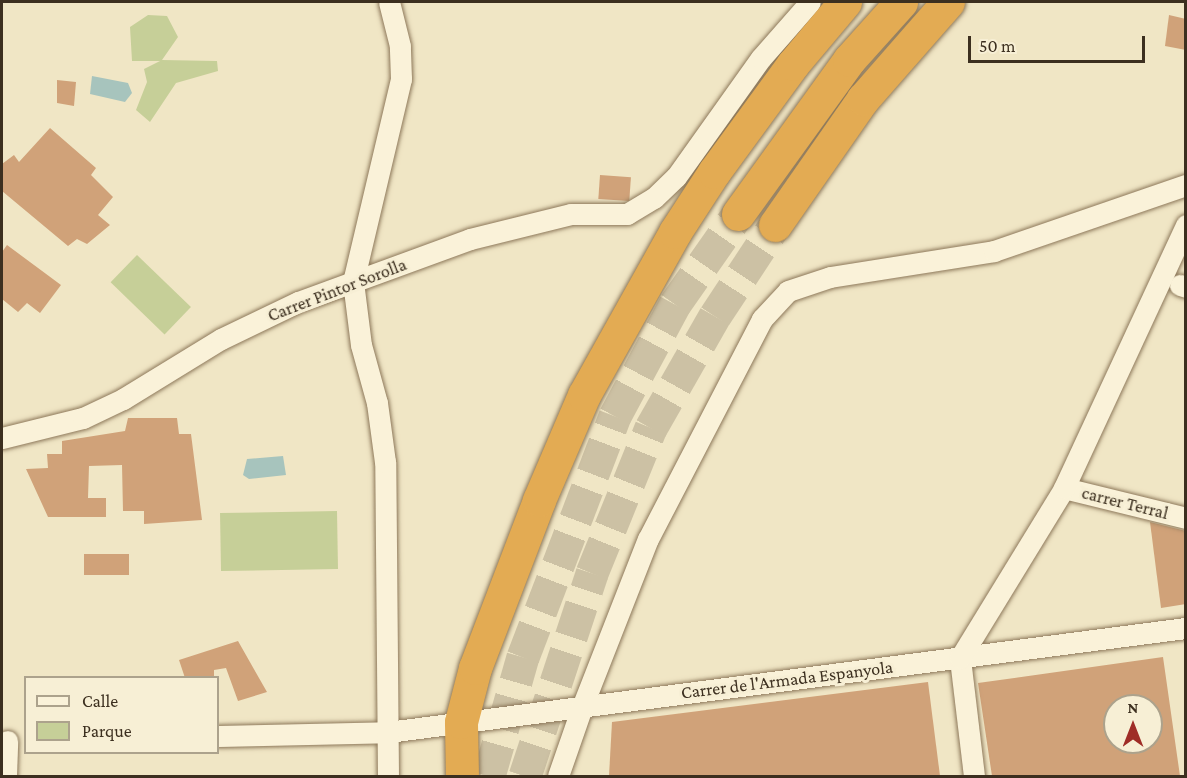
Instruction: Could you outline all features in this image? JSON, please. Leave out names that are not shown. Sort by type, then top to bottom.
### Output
[{"type":"highway","points":[[462,777],[461,722],[502,594],[584,396],[675,232],[707,182],[793,64],[845,2]]},
{"type":"highway","points":[[738,214],[849,60],[901,2]]},
{"type":"highway","points":[[775,225],[864,99],[948,2]]},
{"type":"street","points":[[387,777],[385,462],[377,403],[361,345],[353,282],[400,79],[400,46],[389,2]]},
{"type":"street","name":"Carrer Pintor Sorolla","points":[[2,438],[83,418],[123,399],[222,339],[298,302],[470,238],[571,214],[627,214],[654,198],[676,177],[761,58],[810,2]]},
{"type":"street","points":[[558,777],[582,707],[648,539],[762,319],[788,291],[830,277],[994,251],[1185,185]]},
{"type":"street","points":[[974,777],[960,658],[1064,488],[1185,225]]},
{"type":"street","name":"carrer Terral","points":[[1064,488],[1185,518]]},
{"type":"street","name":"Carrer de l'Armada Espanyola","points":[[219,736],[387,732],[1185,629]]},
{"type":"street","points":[[6,777],[11,741]]},
{"type":"green space","points":[[148,15],[167,16],[178,37],[162,60],[217,61],[218,71],[176,83],[150,122],[136,110],[147,82],[144,69],[160,61],[132,61],[130,27]]},
{"type":"green space","points":[[137,255],[191,307],[165,334],[111,282]]},
{"type":"green space","points":[[337,511],[338,569],[221,571],[220,513]]},
{"type":"water","points":[[92,76],[128,83],[132,93],[125,102],[90,94]]},
{"type":"water","points":[[283,456],[286,475],[249,479],[243,475],[247,459]]},
{"type":"building","points":[[1169,15],[1186,19],[1186,50],[1165,46]]},
{"type":"building","points":[[57,80],[76,82],[74,106],[57,103]]},
{"type":"building","points":[[50,128],[96,168],[91,175],[113,197],[98,215],[110,225],[87,244],[77,239],[68,246],[2,191],[2,164],[14,155],[19,162]]},
{"type":"building","points":[[600,175],[631,177],[629,201],[598,199]]},
{"type":"building","points":[[7,245],[61,285],[40,313],[27,303],[18,312],[2,299],[2,252]]},
{"type":"building","points":[[128,418],[177,418],[179,434],[191,434],[202,520],[144,524],[144,511],[123,511],[122,465],[89,466],[88,498],[106,498],[106,517],[48,517],[26,469],[48,468],[47,454],[62,454],[62,441],[125,431]]},
{"type":"building","points":[[1150,522],[1186,531],[1186,604],[1161,608]]},
{"type":"building","points":[[84,554],[129,554],[129,575],[84,575]]},
{"type":"building","points":[[238,641],[267,692],[238,701],[226,668],[214,670],[214,676],[184,676],[179,660]]},
{"type":"building","points":[[1163,657],[1180,776],[992,776],[978,683]]},
{"type":"building","points":[[928,682],[940,776],[609,776],[612,722]]},
{"type":"tunnel","points":[[489,776],[523,657],[615,416],[675,304],[738,214]]},
{"type":"tunnel","points":[[525,776],[592,573],[651,428],[715,316],[775,225]]}]
